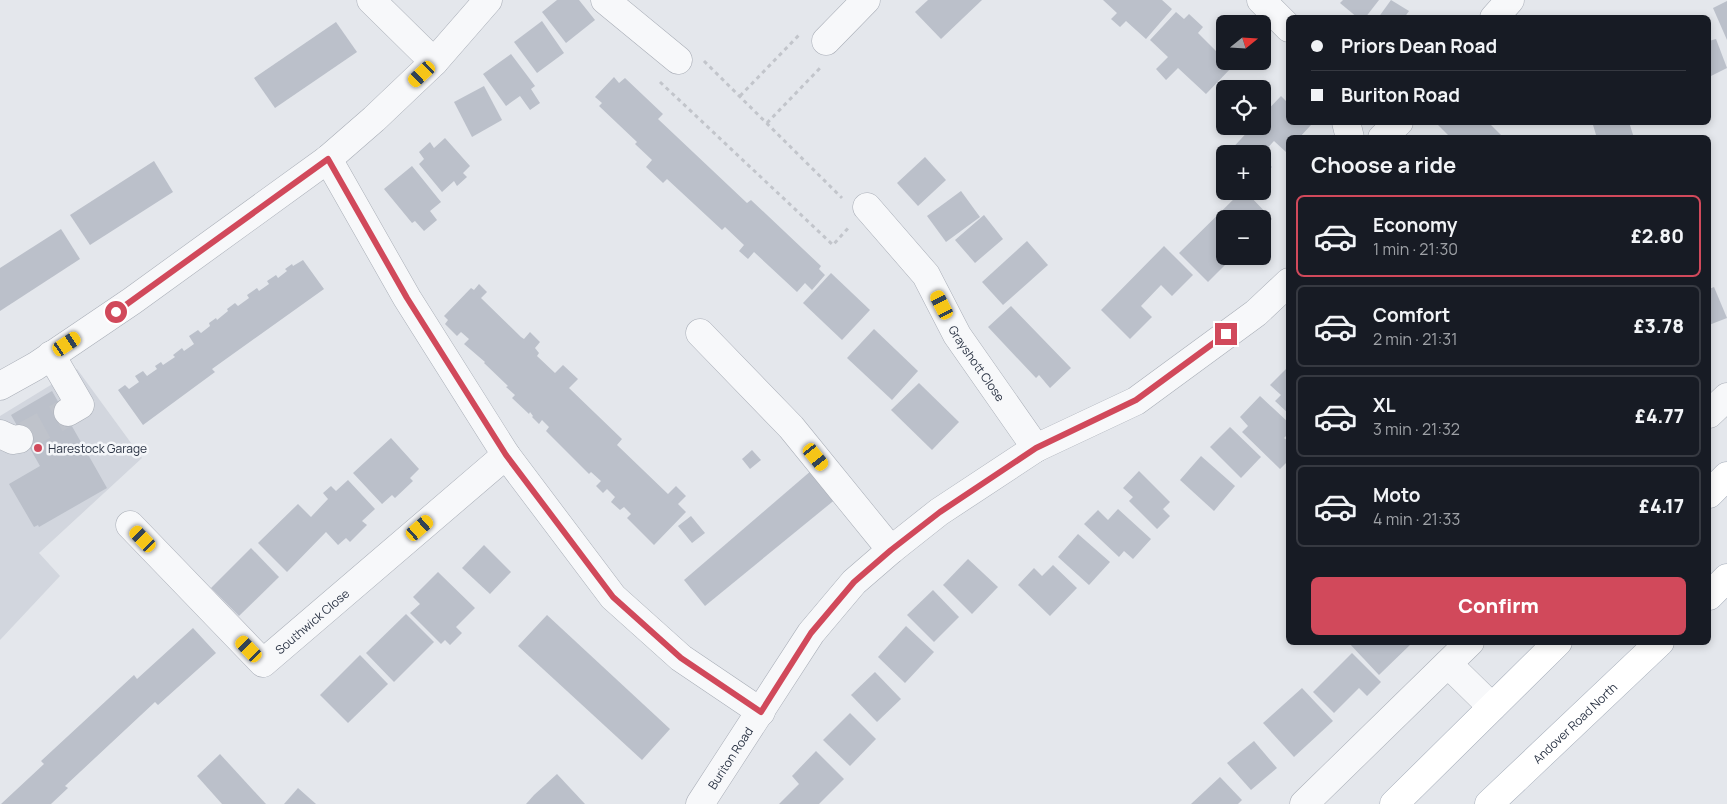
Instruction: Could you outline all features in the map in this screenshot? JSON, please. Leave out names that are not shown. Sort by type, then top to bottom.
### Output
[{"type":"main road","points":[[1711,492],[1727,476]]},
{"type":"main road","points":[[1711,594],[1727,578]]},
{"type":"main road","points":[[1394,804],[1555,645]]},
{"type":"main road","name":"Andover Road North","points":[[1489,804],[1657,645]]},
{"type":"street","points":[[371,0],[434,62]]},
{"type":"street","points":[[0,386],[36,366],[140,296],[328,159],[374,119],[434,62],[488,0]]},
{"type":"street","points":[[605,0],[678,60]]},
{"type":"street","points":[[826,41],[866,0]]},
{"type":"street","points":[[1261,0],[1286,25]]},
{"type":"street","points":[[1497,15],[1510,0]]},
{"type":"street","points":[[1385,135],[1396,125]]},
{"type":"street","points":[[328,159],[407,298],[506,455],[613,597],[681,658],[761,712]]},
{"type":"street","name":"Grayshott Close","points":[[863,211],[926,275],[957,335],[1036,448]]},
{"type":"street","name":"Buriton Road","points":[[700,804],[811,633],[854,582],[940,512],[1036,448],[1136,400],[1256,312],[1286,285]]},
{"type":"street","points":[[700,333],[791,426],[891,550]]},
{"type":"street","points":[[51,355],[80,405],[68,412]]},
{"type":"street","points":[[1711,412],[1727,397]]},
{"type":"street","name":"Southwick Close","points":[[130,525],[262,663],[506,455]]},
{"type":"street","points":[[1304,804],[1467,645]]},
{"type":"street","points":[[1448,664],[1492,707]]},
{"type":"path","points":[[740,96],[807,27],[826,41],[835,52],[767,123]]},
{"type":"path","points":[[697,54],[740,96],[863,211],[833,244],[659,82],[678,60],[697,54]]},
{"type":"shaded area","points":[[77,369],[142,458],[39,553],[60,576],[0,640],[0,416]]},
{"type":"building","points":[[557,0],[579,0],[595,20],[566,43],[542,12]]},
{"type":"building","points":[[928,0],[982,0],[941,39],[915,12]]},
{"type":"building","points":[[1103,0],[1162,0],[1172,9],[1146,39],[1126,21],[1120,27],[1111,19],[1117,13]]},
{"type":"building","points":[[1343,0],[1379,0],[1367,15],[1354,15],[1340,3]]},
{"type":"building","points":[[1391,0],[1409,11],[1406,15],[1380,15]]},
{"type":"building","points":[[1727,1],[1727,40],[1713,8]]},
{"type":"building","points":[[1176,12],[1184,19],[1189,14],[1203,27],[1198,33],[1216,51],[1216,70],[1229,70],[1219,80],[1216,80],[1216,84],[1206,94],[1178,68],[1166,80],[1156,69],[1168,57],[1150,40]]},
{"type":"building","points":[[542,21],[564,53],[537,73],[514,42]]},
{"type":"building","points":[[336,22],[357,52],[275,108],[254,78]]},
{"type":"building","points":[[1716,39],[1727,68],[1711,76],[1711,40]]},
{"type":"building","points":[[511,54],[535,86],[531,89],[540,103],[530,110],[520,96],[506,106],[483,74]]},
{"type":"building","points":[[614,77],[619,83],[625,78],[663,114],[658,119],[747,203],[751,200],[821,266],[819,269],[825,275],[812,290],[805,283],[797,292],[754,252],[748,259],[739,251],[744,245],[725,227],[722,230],[667,179],[663,183],[646,167],[652,160],[635,144],[637,142],[599,106],[602,103],[595,97]]},
{"type":"building","points":[[484,86],[502,120],[472,137],[454,102]]},
{"type":"building","points":[[1281,96],[1286,101],[1286,125],[1311,125],[1302,135],[1286,135],[1286,152],[1274,141],[1270,145],[1235,145],[1245,135],[1271,135],[1271,107]]},
{"type":"building","points":[[1438,125],[1491,125],[1501,135],[1448,135]]},
{"type":"building","points":[[1593,125],[1630,125],[1633,135],[1596,135]]},
{"type":"building","points":[[445,138],[470,166],[463,173],[467,177],[457,186],[454,181],[442,192],[419,164],[424,159],[419,152],[430,142],[434,148]]},
{"type":"building","points":[[925,157],[946,180],[918,206],[897,183]]},
{"type":"building","points":[[154,161],[173,192],[90,245],[70,215]]},
{"type":"building","points":[[412,166],[441,202],[430,211],[437,220],[424,231],[415,221],[412,223],[384,189]]},
{"type":"building","points":[[961,191],[980,217],[946,242],[927,216]]},
{"type":"building","points":[[1233,200],[1254,200],[1263,210],[1223,210]]},
{"type":"building","points":[[984,215],[1003,239],[975,263],[955,240]]},
{"type":"building","points":[[1216,217],[1216,265],[1225,265],[1208,282],[1179,253]]},
{"type":"building","points":[[61,229],[80,259],[0,311],[0,268]]},
{"type":"building","points":[[1027,241],[1048,265],[1003,305],[982,282]]},
{"type":"building","points":[[1164,246],[1193,275],[1172,296],[1161,285],[1141,306],[1152,317],[1130,339],[1101,310]]},
{"type":"building","points":[[303,260],[324,289],[212,369],[215,372],[143,425],[118,390],[125,385],[129,389],[139,382],[135,376],[143,371],[147,376],[157,369],[155,366],[161,362],[163,365],[175,357],[173,355],[182,348],[184,351],[194,344],[189,336],[198,330],[201,333],[210,326],[209,323],[216,318],[217,320],[235,303],[238,306],[249,298],[247,295],[257,288],[259,291],[269,284],[267,281],[276,275],[278,278],[287,271],[285,269]]},
{"type":"building","points":[[831,273],[870,310],[842,340],[803,303]]},
{"type":"building","points":[[479,284],[487,292],[481,298],[521,337],[524,339],[530,332],[540,342],[535,348],[539,353],[537,356],[555,373],[563,365],[578,379],[569,388],[622,439],[617,445],[668,494],[676,486],[686,496],[678,504],[686,512],[654,545],[627,518],[631,514],[624,507],[620,510],[611,502],[615,497],[607,489],[603,493],[596,486],[601,481],[591,472],[589,474],[546,431],[549,427],[542,420],[539,424],[530,412],[529,414],[512,398],[515,395],[506,387],[508,386],[464,344],[469,339],[461,332],[457,336],[445,324],[448,320],[444,316],[471,288],[474,290]]},
{"type":"building","points":[[1714,287],[1727,318],[1711,324],[1711,288]]},
{"type":"building","points":[[1011,306],[1071,368],[1050,388],[1039,375],[1036,378],[988,327]]},
{"type":"building","points":[[874,329],[918,371],[892,400],[847,358]]},
{"type":"building","points":[[1286,369],[1286,411],[1275,401],[1281,395],[1270,385]]},
{"type":"building","points":[[919,383],[959,422],[932,450],[891,410]]},
{"type":"building","points":[[52,391],[107,488],[39,527],[38,525],[34,527],[9,484],[40,466],[11,415]]},
{"type":"building","points":[[1260,396],[1286,420],[1286,436],[1284,438],[1286,440],[1286,463],[1280,469],[1242,432],[1248,426],[1240,417]]},
{"type":"building","points":[[1230,427],[1261,457],[1241,478],[1210,447]]},
{"type":"building","points":[[391,438],[419,469],[410,478],[413,481],[395,498],[392,495],[382,504],[353,473]]},
{"type":"building","points":[[752,450],[761,460],[750,469],[742,459]]},
{"type":"building","points":[[1201,456],[1235,486],[1214,511],[1180,480]]},
{"type":"building","points":[[812,470],[837,498],[705,606],[684,580]]},
{"type":"building","points":[[1139,471],[1170,502],[1163,509],[1170,516],[1157,529],[1129,501],[1133,497],[1123,488]]},
{"type":"building","points":[[348,480],[375,509],[362,521],[367,525],[350,542],[346,538],[338,545],[326,532],[287,572],[258,543],[298,504],[311,517],[328,499],[323,493],[331,486],[336,491]]},
{"type":"building","points":[[1118,509],[1151,539],[1133,559],[1124,551],[1119,557],[1084,524],[1098,510],[1108,520]]},
{"type":"building","points":[[691,516],[705,533],[692,543],[678,526]]},
{"type":"building","points":[[1078,534],[1110,562],[1089,585],[1058,557]]},
{"type":"building","points":[[484,545],[511,572],[490,594],[462,568]]},
{"type":"building","points":[[251,548],[279,577],[239,616],[211,588]]},
{"type":"building","points":[[968,559],[998,587],[972,614],[943,585]]},
{"type":"building","points":[[1053,565],[1077,588],[1050,616],[1018,585],[1034,568],[1042,576]]},
{"type":"building","points":[[438,572],[475,608],[456,627],[462,633],[450,645],[445,640],[441,644],[410,613],[420,604],[413,597]]},
{"type":"building","points":[[933,590],[959,617],[934,642],[907,615]]},
{"type":"building","points":[[406,614],[434,642],[394,682],[366,653]]},
{"type":"building","points":[[547,615],[670,729],[642,760],[518,646]]},
{"type":"building","points":[[906,626],[934,652],[905,683],[878,657]]},
{"type":"building","points":[[193,628],[216,653],[158,705],[155,702],[65,786],[68,788],[51,804],[1,804],[44,764],[41,761],[134,675],[137,679]]},
{"type":"building","points":[[1351,645],[1410,645],[1379,675]]},
{"type":"building","points":[[1352,653],[1381,682],[1367,696],[1359,688],[1334,713],[1313,692]]},
{"type":"building","points":[[360,655],[388,684],[348,723],[320,695]]},
{"type":"building","points":[[875,672],[901,699],[877,722],[851,695]]},
{"type":"building","points":[[1302,688],[1333,721],[1294,757],[1263,723]]},
{"type":"building","points":[[850,713],[876,739],[850,766],[823,740]]},
{"type":"building","points":[[1254,741],[1277,768],[1251,790],[1227,763]]},
{"type":"building","points":[[816,751],[844,779],[819,804],[779,804],[799,784],[792,776]]},
{"type":"building","points":[[220,754],[266,804],[222,804],[197,776]]},
{"type":"building","points":[[557,774],[585,804],[526,804],[534,795]]},
{"type":"building","points":[[1220,777],[1242,800],[1238,804],[1191,804]]},
{"type":"building","points":[[298,788],[316,804],[284,804]]},
{"type":"tunnel","points":[[19,439],[68,412]]},
{"type":"place","name":"Harestock Garage","points":[[38,448]]},
{"type":"route","points":[[116,312],[328,159],[407,298],[506,455],[613,597],[681,658],[761,712],[811,633],[854,582],[891,550],[940,512],[1036,448],[1136,400],[1226,334]]}]
